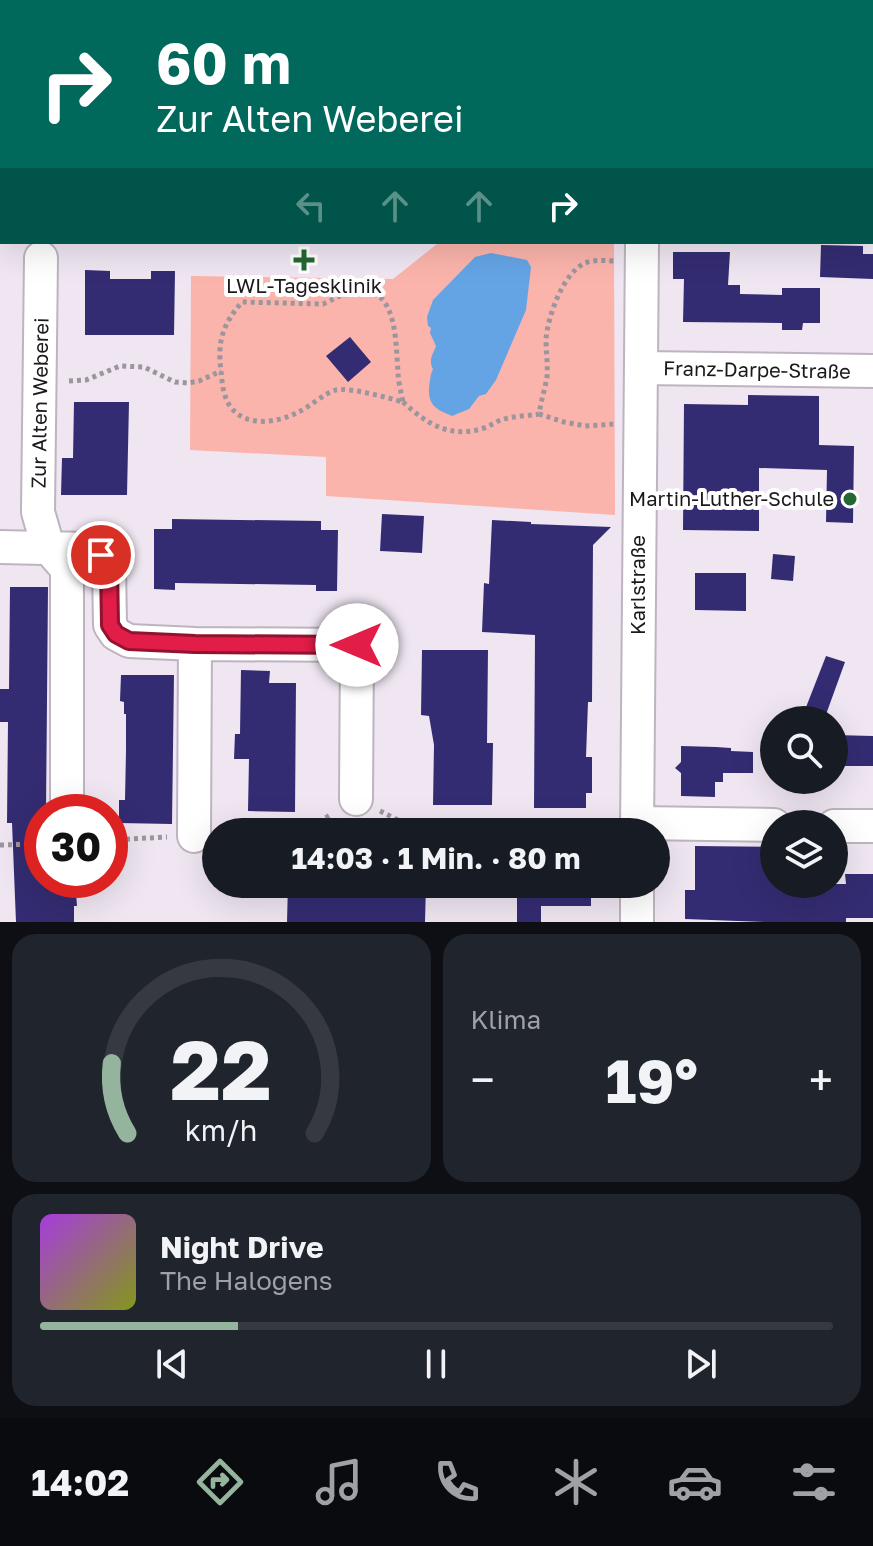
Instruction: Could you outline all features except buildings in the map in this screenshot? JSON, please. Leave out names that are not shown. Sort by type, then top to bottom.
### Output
[{"type":"street","name":"Karlstraße","points":[[637,818],[642,252]]},
{"type":"street","name":"Zur Alten Weberei","points":[[41,258],[38,512],[48,547],[67,569],[67,794]]},
{"type":"street","name":"Franz-Darpe-Straße","points":[[641,368],[873,371]]},
{"type":"street","points":[[0,547],[88,549],[101,555],[109,565],[110,625],[116,634],[129,641],[357,645],[356,799]]},
{"type":"street","points":[[194,836],[195,644]]},
{"type":"street","points":[[670,827],[760,825]]},
{"type":"street","points":[[848,826],[873,826]]},
{"type":"street","points":[[637,898],[637,922]]},
{"type":"path","points":[[539,414],[547,375],[546,338],[563,287],[586,263],[642,252]]},
{"type":"path","points":[[403,402],[393,324],[382,299],[373,293],[340,296],[323,304],[242,302],[232,313],[220,339],[223,389],[231,407],[248,420],[277,421],[337,390],[368,393],[403,402],[422,419],[458,432],[483,428],[503,419],[539,414],[585,426],[640,421]]},
{"type":"path","points":[[40,381],[86,380],[120,366],[144,367],[175,382],[188,383],[221,371]]},
{"type":"path","points":[[0,845],[24,844]]},
{"type":"shaded area","points":[[437,244],[614,244],[615,515],[326,496],[326,457],[190,450],[191,276],[393,279]]},
{"type":"water","points":[[491,253],[527,260],[531,267],[526,310],[496,380],[469,409],[452,416],[438,409],[430,399],[431,360],[436,346],[427,317],[433,300],[475,257]]},
{"type":"place","name":"LWL-Tagesklinik","points":[[304,260]]},
{"type":"place","name":"Martin-Luther-Schule","points":[[850,499]]},
{"type":"route","points":[[101,555],[109,565],[110,625],[116,634],[129,641],[357,645]]}]
